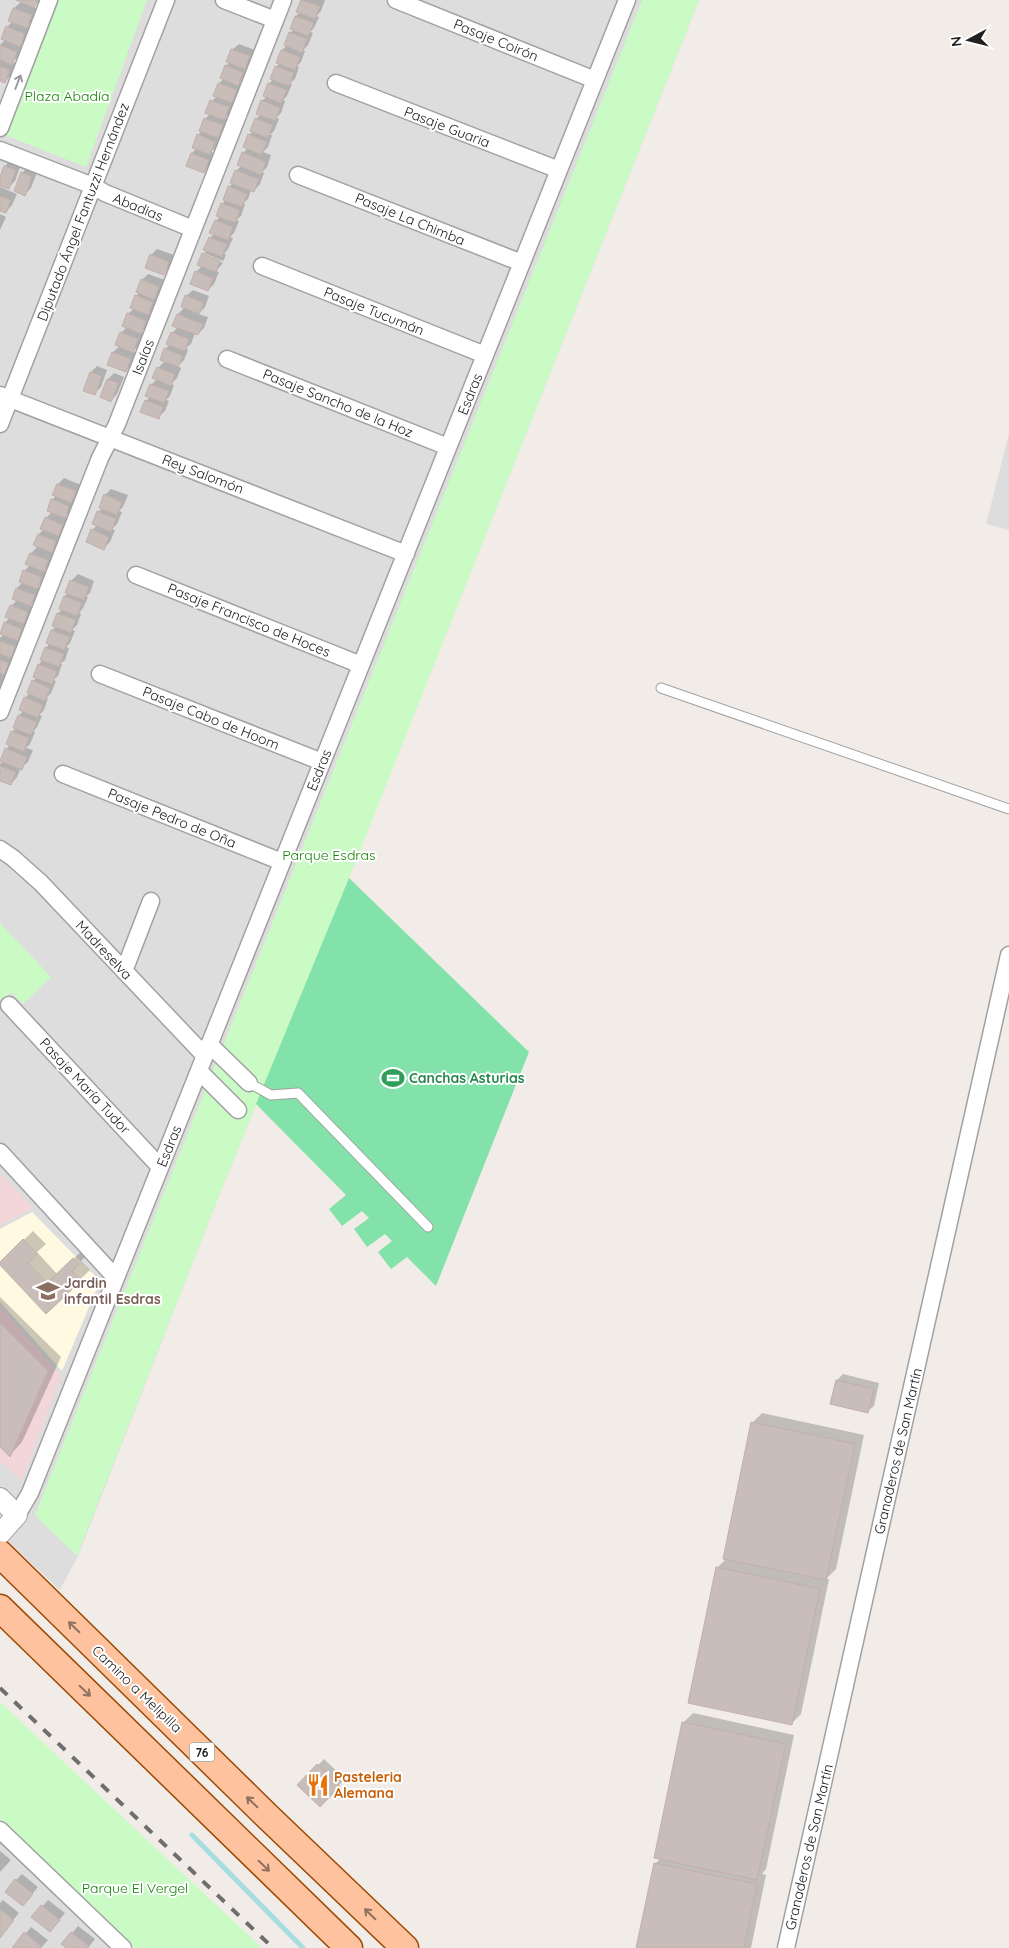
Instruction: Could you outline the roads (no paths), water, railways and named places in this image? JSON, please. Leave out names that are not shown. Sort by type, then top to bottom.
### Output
[{"type":"main road","name":"Camino a Melipilla","points":[[0,1554],[266,1815],[405,1948]]},
{"type":"main road","points":[[0,1608],[349,1948]]},
{"type":"street","points":[[0,128],[50,0]]},
{"type":"street","name":"Diputado Ángel Fantuzzi Hernández","points":[[0,424],[5,397],[93,186],[166,0]]},
{"type":"street","points":[[224,0],[275,20]]},
{"type":"street","name":"Isaías","points":[[0,712],[100,458],[117,424],[283,0]]},
{"type":"street","name":"Pasaje Coirón","points":[[396,0],[595,80]]},
{"type":"street","name":"Esdras","points":[[0,1534],[17,1515],[27,1499],[627,0]]},
{"type":"street","name":"Pasaje Guaria","points":[[336,83],[559,170]]},
{"type":"street","name":"Abadias","points":[[0,150],[93,186],[105,193],[193,229]]},
{"type":"street","name":"Pasaje La Chimba","points":[[298,175],[522,263]]},
{"type":"street","name":"Pasaje Tucumán","points":[[262,266],[485,355]]},
{"type":"street","name":"Pasaje Sancho de la Hoz","points":[[227,359],[448,447]]},
{"type":"street","name":"Rey Salomón","points":[[5,397],[406,554]]},
{"type":"street","name":"Pasaje Francisco de Hoces","points":[[136,575],[361,666]]},
{"type":"street","name":"Pasaje Cabo de Hoom","points":[[100,674],[322,762]]},
{"type":"street","name":"Pasaje Pedro de Oña","points":[[63,774],[282,862]]},
{"type":"street","name":"Madreselva","points":[[0,849],[14,858],[40,883],[204,1057],[238,1110]]},
{"type":"street","points":[[124,971],[151,901]]},
{"type":"street","name":"Granaderos de San Martín","points":[[786,1948],[1009,955]]},
{"type":"street","name":"Pasaje María Tudor","points":[[9,1005],[160,1167]]},
{"type":"street","name":"Madreselva","points":[[204,1057],[249,1083]]},
{"type":"street","points":[[0,1152],[116,1278]]},
{"type":"street","points":[[0,1498],[17,1515]]},
{"type":"street","points":[[0,1830],[123,1948]]},
{"type":"lane","points":[[661,688],[1009,809]]},
{"type":"lane","points":[[249,1083],[270,1095],[298,1093],[428,1227]]},
{"type":"waterway","points":[[192,1835],[303,1948]]},
{"type":"railway","points":[[0,1688],[273,1948]]},
{"type":"place","name":"Canchas Asturias","points":[[393,1078]]},
{"type":"place","name":"Jardin infantil Esdras","points":[[48,1291]]},
{"type":"place","name":"Pasteleria Alemana","points":[[318,1785]]},
{"type":"park label","name":"Plaza Abadía","points":[[67,96]]},
{"type":"park label","name":"Parque Esdras","points":[[329,855]]},
{"type":"park label","name":"Parque El Vergel","points":[[135,1888]]}]
